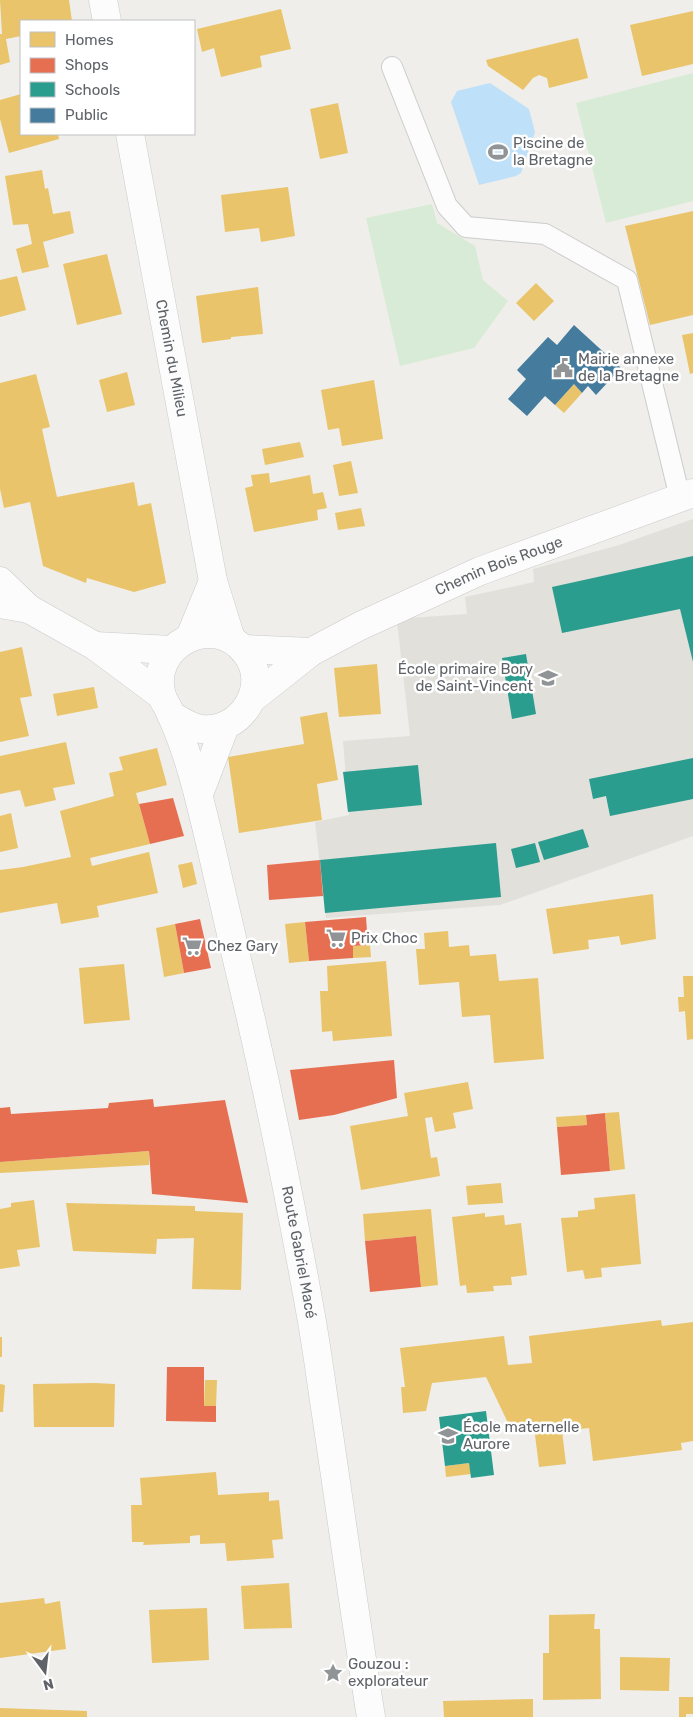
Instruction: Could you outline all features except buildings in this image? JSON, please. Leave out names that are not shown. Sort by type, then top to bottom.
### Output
[{"type":"street","points":[[103,0],[107,20]]},
{"type":"street","name":"Chemin du Milieu","points":[[130,135],[213,581],[238,644]]},
{"type":"street","name":"Chemin Bois Rouge","points":[[252,698],[311,652],[360,626],[480,571],[687,495]]},
{"type":"street","points":[[0,581],[29,609],[95,646],[187,725],[213,729],[225,726],[237,719],[246,710],[256,686],[255,673],[251,660],[238,644]]},
{"type":"street","points":[[166,706],[160,680],[163,664],[181,643],[213,581]]},
{"type":"street","points":[[0,604],[29,609]]},
{"type":"street","points":[[95,646],[181,643],[204,634],[218,634],[238,644],[311,652]]},
{"type":"street","name":"Route Gabriel Macé","points":[[166,706],[199,794],[262,1063],[312,1318],[371,1717]]},
{"type":"street","points":[[199,794],[225,726]]},
{"type":"lane","points":[[392,67],[446,206],[466,227],[545,234],[627,280],[687,495]]},
{"type":"shaded area","name":"École primaire Bory de Saint-Vincent","points":[[693,519],[693,836],[500,905],[326,918],[315,822],[349,815],[343,741],[410,736],[397,621],[409,618],[467,614],[465,597],[534,582],[533,569],[619,545]]},
{"type":"green space","points":[[693,73],[693,201],[606,223],[576,103]]},
{"type":"green space","points":[[432,204],[437,223],[475,246],[483,280],[508,301],[474,348],[400,366],[366,218]]},
{"type":"water","name":"Piscine de la Bretagne","points":[[490,83],[529,109],[535,132],[521,173],[516,176],[479,185],[451,102],[457,91]]},
{"type":"place","name":"Piscine de la Bretagne","points":[[498,152]]},
{"type":"place","name":"Mairie annexe de la Bretagne","points":[[563,368]]},
{"type":"place","name":"École primaire Bory de Saint-Vincent","points":[[548,678]]},
{"type":"place","name":"Prix Choc","points":[[336,938]]},
{"type":"place","name":"Chez Gary","points":[[192,946]]},
{"type":"place","name":"École maternelle Aurore","points":[[448,1436]]},
{"type":"place","name":"Gouzou : explorateur","points":[[333,1673]]}]
